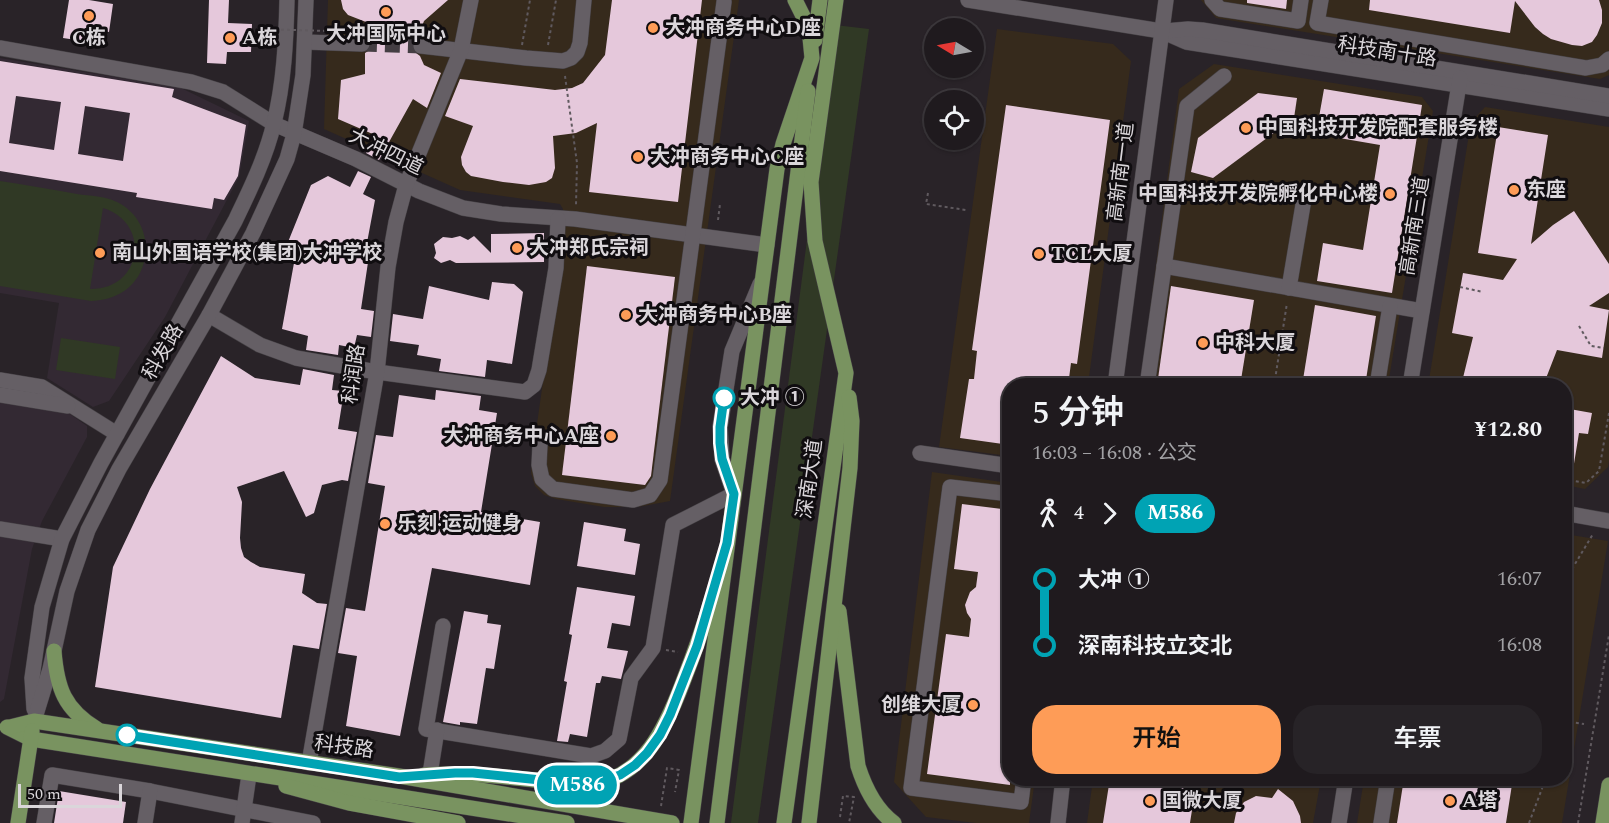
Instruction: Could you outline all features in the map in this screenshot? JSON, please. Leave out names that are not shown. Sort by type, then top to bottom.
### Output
[{"type":"main road","points":[[691,823],[780,157],[812,58],[809,28],[795,0]]},
{"type":"main road","points":[[717,823],[819,0]]},
{"type":"main road","name":"深南大道","points":[[784,823],[846,373],[815,241],[811,182],[836,0]]},
{"type":"main road","points":[[809,823],[850,468],[852,421],[846,373]]},
{"type":"main road","points":[[399,777],[473,773],[589,785],[620,775],[635,765],[653,744],[670,715],[697,646],[727,543]]},
{"type":"main road","points":[[836,587],[858,766],[864,785],[875,804],[894,823]]},
{"type":"main road","points":[[54,651],[56,674],[66,701],[81,718],[99,731]]},
{"type":"main road","name":"科技路","points":[[5,726],[34,721],[399,777],[672,823]]},
{"type":"main road","name":"科发路","points":[[18,823],[34,721]]},
{"type":"main road","name":"科技路","points":[[5,726],[31,739],[567,823]]},
{"type":"main road","points":[[249,774],[309,794],[458,823]]},
{"type":"main road","points":[[1603,823],[1609,785]]},
{"type":"street","name":"科发路","points":[[34,721],[32,678],[36,641],[42,607],[62,539],[79,503],[235,221],[253,184],[274,124],[284,57],[287,0]]},
{"type":"street","name":"科发路","points":[[34,721],[50,669],[67,591],[88,530],[119,470],[209,315],[268,203],[286,159],[294,134],[305,42],[306,0]]},
{"type":"street","name":"科润路","points":[[309,763],[377,372],[389,255],[401,198],[461,50],[471,0]]},
{"type":"street","points":[[421,46],[563,61],[578,52],[584,0]]},
{"type":"street","name":"科技南十路","points":[[968,0],[1161,31],[1186,42],[1460,79],[1544,86],[1609,96]]},
{"type":"street","name":"高新南一道","points":[[1117,378],[1166,0]]},
{"type":"street","points":[[1212,0],[1220,9],[1298,21],[1301,0]]},
{"type":"street","points":[[1321,0],[1317,23],[1593,68],[1609,59]]},
{"type":"street","points":[[540,444],[539,465],[542,479],[553,489],[633,500],[650,495],[660,480],[724,2]]},
{"type":"street","points":[[305,42],[364,38]]},
{"type":"street","name":"大冲四道","points":[[0,48],[191,82],[223,92],[294,134],[356,159],[433,198],[481,212],[575,219],[767,245]]},
{"type":"street","points":[[1544,86],[1548,61]]},
{"type":"street","points":[[1148,378],[1187,106],[1224,76]]},
{"type":"street","name":"科技南十路","points":[[1460,79],[1609,109]]},
{"type":"street","name":"高新南三道","points":[[1411,378],[1460,79]]},
{"type":"street","points":[[1289,288],[1305,193]]},
{"type":"street","points":[[209,315],[260,345],[296,358],[519,392],[530,389],[534,385],[539,370],[554,285],[558,252],[558,219]]},
{"type":"street","points":[[1164,267],[1422,311]]},
{"type":"street","points":[[443,626],[426,729],[591,756],[605,751],[619,739],[631,678],[653,648],[672,525],[734,494],[722,459],[720,427],[732,351],[763,278]]},
{"type":"street","points":[[1378,378],[1390,306]]},
{"type":"street","points":[[0,380],[42,387],[117,434]]},
{"type":"street","points":[[0,395],[74,407]]},
{"type":"street","points":[[920,453],[1002,465]]},
{"type":"street","points":[[1002,493],[950,487],[911,788],[1021,802],[1023,786]]},
{"type":"street","points":[[1572,514],[1609,521]]},
{"type":"street","points":[[0,529],[62,539]]},
{"type":"street","points":[[430,774],[437,730]]},
{"type":"street","points":[[243,817],[249,774]]},
{"type":"street","points":[[44,823],[52,775],[150,791],[243,817],[313,823]]},
{"type":"street","points":[[1058,823],[1063,786]]},
{"type":"street","points":[[1339,823],[1345,786]]},
{"type":"street","points":[[1381,823],[1387,786]]},
{"type":"street","points":[[145,823],[150,791]]},
{"type":"path","points":[[520,57],[530,0]]},
{"type":"path","points":[[546,59],[556,0]]},
{"type":"path","points":[[257,29],[364,38]]},
{"type":"path","points":[[563,61],[577,163],[575,219]]},
{"type":"path","points":[[928,193],[926,204],[966,210]]},
{"type":"path","points":[[718,220],[720,204]]},
{"type":"path","points":[[1460,287],[1483,292]]},
{"type":"path","points":[[1275,378],[1289,288]]},
{"type":"path","points":[[1579,326],[1591,346],[1604,348]]},
{"type":"path","points":[[1572,480],[1586,483],[1599,471],[1609,413]]},
{"type":"path","points":[[1572,569],[1593,534]]},
{"type":"path","points":[[1578,823],[1609,635]]},
{"type":"path","points":[[653,648],[681,652]]},
{"type":"path","points":[[1572,722],[1584,724]]},
{"type":"path","points":[[661,808],[668,768],[679,770],[675,792]]},
{"type":"path","points":[[1529,823],[1543,786]]},
{"type":"path","points":[[840,817],[843,796],[854,797],[849,823]]},
{"type":"shaded area","points":[[328,0],[739,0],[670,501],[638,507],[604,507],[556,499],[544,495],[535,486],[531,473],[532,459],[554,304],[563,209],[560,204],[460,190],[324,129]]},
{"type":"shaded area","points":[[1201,0],[1609,0],[1609,75],[1600,79],[1216,18]]},
{"type":"shaded area","name":"TCL大厦","points":[[997,29],[1113,44],[1131,61],[1089,378],[1002,378],[1002,455],[939,447],[980,150],[984,150],[984,123]]},
{"type":"shaded area","name":"南山外国语学校(集团)大冲学校","points":[[0,58],[181,88],[249,121],[239,177],[165,317],[109,401],[93,407],[47,378],[59,303],[0,293]]},
{"type":"shaded area","points":[[1214,64],[1422,97],[1433,111],[1389,378],[1141,378],[1179,89]]},
{"type":"shaded area","points":[[1485,107],[1609,127],[1609,461],[1608,467],[1585,489],[1572,486],[1572,378],[1429,378],[1471,122]]},
{"type":"shaded area","points":[[0,388],[44,396],[87,426],[87,437],[42,521],[32,549],[4,699],[0,702]]},
{"type":"shaded area","name":"创维大厦","points":[[932,472],[1002,482],[1002,786],[1034,786],[1029,823],[976,823],[926,817],[894,782]]},
{"type":"shaded area","points":[[1572,535],[1608,541],[1572,762]]},
{"type":"shaded area","points":[[1092,786],[1320,786],[1313,823],[1087,823]]},
{"type":"shaded area","points":[[1363,786],[1568,786],[1562,823],[1357,823]]},
{"type":"green space","points":[[835,25],[869,29],[758,823],[731,823]]},
{"type":"green space","points":[[0,181],[112,200],[126,208],[140,223],[146,243],[144,263],[136,280],[120,294],[91,301],[0,286]],"holes":[[[103,208],[119,216],[129,227],[134,240],[134,254],[130,268],[121,279],[107,286],[90,289]]]},
{"type":"green space","points":[[61,338],[120,347],[115,379],[56,370]]},
{"type":"building","name":"C栋","points":[[69,0],[89,0],[113,4],[109,32],[85,28],[83,41],[63,38]]},
{"type":"building","name":"A栋","points":[[209,0],[229,0],[228,23],[252,24],[251,52],[227,52],[226,64],[207,63]]},
{"type":"building","points":[[341,0],[448,0],[424,21],[418,37],[411,44],[412,50],[420,56],[424,65],[441,73],[427,108],[413,99],[379,160],[366,153],[375,135],[338,119],[341,80],[365,74],[365,53],[370,50],[372,44],[365,35],[366,22],[348,15],[343,9]]},
{"type":"building","points":[[612,0],[702,0],[678,202],[589,192],[597,123],[576,133],[553,136],[555,168],[552,178],[546,182],[529,185],[503,182],[471,176],[466,172],[461,157],[473,126],[445,116],[460,79],[555,90],[572,88],[583,83],[605,55]]},
{"type":"building","points":[[1247,0],[1287,0],[1286,9],[1247,3]]},
{"type":"building","points":[[1370,0],[1599,0],[1602,23],[1592,42],[1582,46],[1551,39],[1543,34],[1515,1],[1510,33],[1369,10]]},
{"type":"building","points":[[0,61],[174,89],[172,97],[246,125],[238,176],[224,200],[214,198],[212,209],[136,197],[137,193],[0,171]],"holes":[[[16,96],[61,102],[54,150],[9,143]],[[85,106],[130,113],[123,161],[78,154]]]},
{"type":"building","name":"中国科技开发院孵化中心楼","points":[[1324,89],[1422,105],[1392,293],[1317,281],[1323,243],[1363,250],[1380,145],[1316,134]]},
{"type":"building","name":"中国科技开发院配套服务楼","points":[[1258,93],[1297,98],[1294,118],[1213,178],[1191,172],[1198,138]]},
{"type":"building","name":"TCL大厦","points":[[1006,105],[1110,120],[1077,364],[1071,363],[1069,378],[1002,378],[1002,444],[960,438],[969,379],[974,379],[977,351],[972,350]]},
{"type":"building","points":[[1498,127],[1548,135],[1531,244],[1574,211],[1609,264],[1609,293],[1589,306],[1609,310],[1602,358],[1557,350],[1546,378],[1463,378],[1473,337],[1452,333],[1463,273],[1503,280],[1517,259],[1478,253]]},
{"type":"building","points":[[358,171],[371,177],[363,194],[375,200],[366,248],[370,249],[361,309],[374,311],[371,337],[357,335],[354,348],[339,345],[338,355],[306,350],[308,336],[282,329],[296,252],[286,247],[311,185],[328,176],[350,187]]},
{"type":"building","points":[[544,233],[544,262],[456,263],[450,260],[441,263],[434,258],[436,253],[434,244],[443,237],[460,236],[468,240],[474,236],[491,253],[491,234]]},
{"type":"building","points":[[587,266],[675,277],[651,476],[645,485],[562,475]]},
{"type":"building","points":[[492,282],[514,284],[523,292],[512,364],[487,360],[485,377],[439,371],[441,359],[417,355],[419,345],[390,341],[393,314],[423,319],[429,286],[489,300]]},
{"type":"building","name":"中科大厦","points":[[1171,286],[1254,300],[1241,378],[1158,378]]},
{"type":"building","name":"中科大厦","points":[[1315,305],[1376,316],[1366,378],[1303,378]]},
{"type":"building","points":[[221,356],[255,378],[300,385],[303,369],[334,375],[332,390],[344,391],[338,429],[357,432],[348,481],[342,480],[322,485],[314,513],[306,517],[284,471],[237,487],[242,502],[240,538],[244,557],[260,567],[305,574],[302,593],[317,603],[327,604],[319,649],[293,645],[281,718],[95,687],[113,567],[150,489]]},
{"type":"building","points":[[436,390],[481,396],[479,410],[497,413],[481,512],[540,522],[530,585],[432,568],[400,736],[346,726],[357,656],[338,653],[346,608],[365,611],[385,486],[368,483],[376,435],[393,437],[399,395],[435,400]]},
{"type":"building","points":[[1572,409],[1592,413],[1588,434],[1579,433],[1572,476]]},
{"type":"building","name":"创维大厦","points":[[962,504],[1002,509],[1002,784],[927,774],[946,634],[969,637],[971,619],[965,605],[970,592],[976,587],[978,572],[954,569]]},
{"type":"building","points":[[584,522],[626,529],[624,541],[640,544],[635,575],[577,566]]},
{"type":"building","points":[[577,587],[635,596],[630,626],[612,623],[607,648],[628,651],[621,679],[602,676],[600,683],[596,683],[587,737],[570,734],[568,742],[557,741],[567,682],[564,681]]},
{"type":"building","points":[[464,611],[488,615],[487,623],[501,625],[494,669],[486,668],[477,724],[460,722],[460,725],[443,722]]},
{"type":"building","name":"国微大厦","points":[[1109,786],[1196,786],[1190,823],[1103,823]]},
{"type":"building","name":"A塔","points":[[1403,786],[1512,786],[1506,823],[1397,823]]},
{"type":"building","points":[[1278,789],[1293,801],[1301,823],[1234,823],[1236,813],[1244,802],[1256,796],[1272,798]]},
{"type":"building","points":[[59,791],[126,802],[123,823],[54,823]]},
{"type":"tunnel","points":[[362,44],[421,46]]},
{"type":"bus line","name":"M586","points":[[127,735],[399,777],[473,773],[589,785],[620,775],[647,753],[660,735],[670,715],[705,622],[727,543],[734,494],[722,459],[720,443],[724,398]]},
{"type":"place","name":"大冲国际中心","points":[[386,12]]},
{"type":"place","name":"C栋","points":[[89,16]]},
{"type":"place","name":"大冲商务中心D座","points":[[653,28]]},
{"type":"place","name":"A栋","points":[[230,38]]},
{"type":"place","name":"中国科技开发院配套服务楼","points":[[1246,128]]},
{"type":"place","name":"大冲商务中心C座","points":[[638,157]]},
{"type":"place","name":"东座","points":[[1514,190]]},
{"type":"place","name":"中国科技开发院孵化中心楼","points":[[1390,194]]},
{"type":"place","name":"大冲郑氏宗祠","points":[[517,248]]},
{"type":"place","name":"南山外国语学校(集团)大冲学校","points":[[100,253]]},
{"type":"place","name":"TCL大厦","points":[[1039,254]]},
{"type":"place","name":"大冲商务中心B座","points":[[626,315]]},
{"type":"place","name":"中科大厦","points":[[1203,343]]},
{"type":"place","name":"大冲 ①","points":[[724,398]]},
{"type":"place","name":"大冲商务中心A座","points":[[611,436]]},
{"type":"place","name":"乐刻·运动健身","points":[[385,524]]},
{"type":"place","name":"创维大厦","points":[[973,705]]},
{"type":"place","name":"国微大厦","points":[[1150,801]]},
{"type":"place","name":"A塔","points":[[1450,801]]}]
